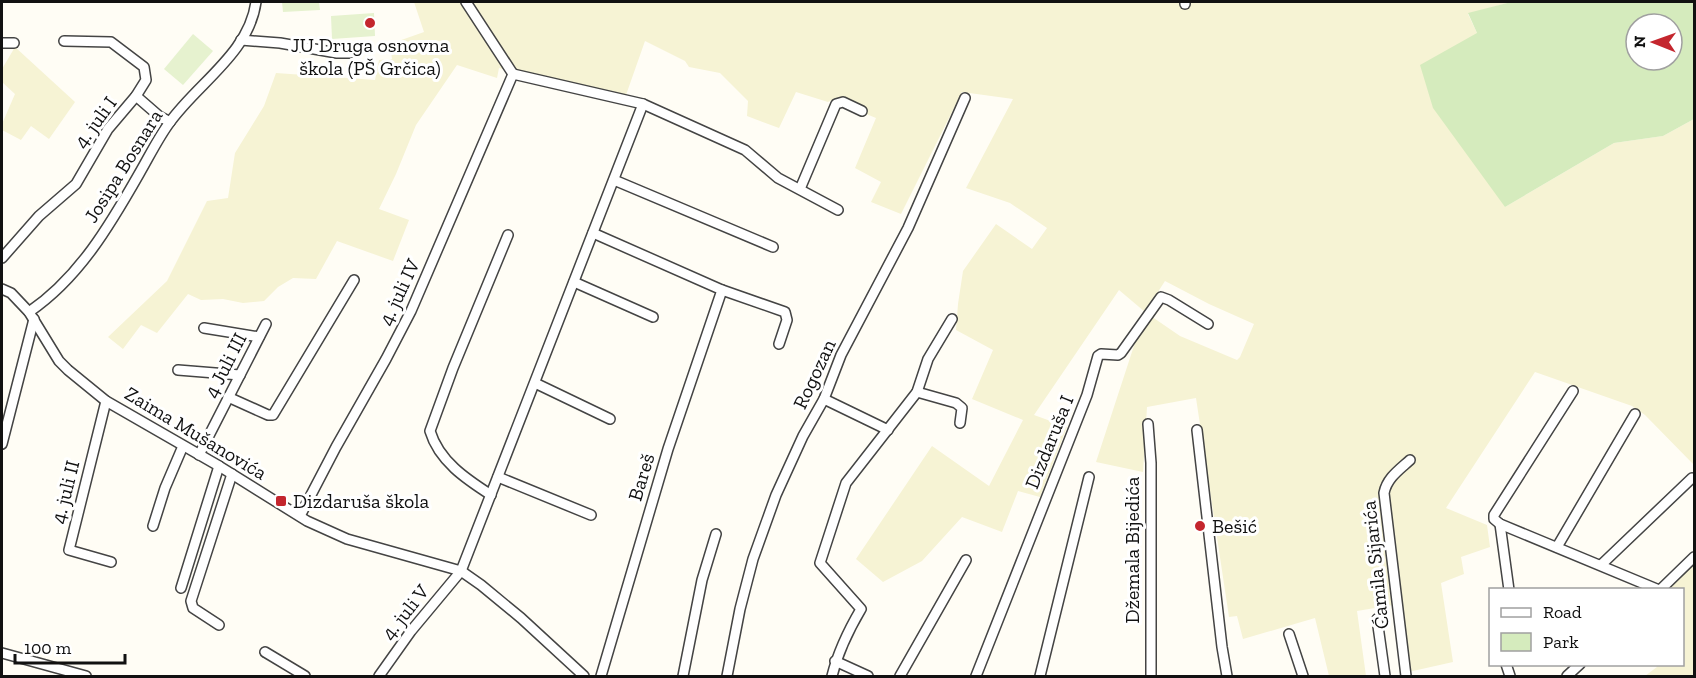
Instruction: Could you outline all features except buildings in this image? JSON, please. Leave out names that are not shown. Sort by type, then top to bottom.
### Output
[{"type":"street","name":"Josipa Bosnara","points":[[31,315],[63,284],[93,248],[170,122],[241,40],[251,24],[256,2]]},
{"type":"street","points":[[466,2],[513,74],[643,104],[745,150],[778,178],[838,210]]},
{"type":"street","points":[[241,40],[350,53]]},
{"type":"street","name":"4. juli I","points":[[2,258],[39,216],[76,184],[108,129],[136,96],[147,77],[146,69],[138,61],[111,42],[64,41]]},
{"type":"street","points":[[2,43],[14,43]]},
{"type":"street","name":"4. juli IV","points":[[300,516],[411,311],[513,74]]},
{"type":"street","points":[[136,96],[159,116],[170,122]]},
{"type":"street","name":"Rogozan","points":[[727,676],[740,609],[753,559],[776,495],[803,436],[824,399],[841,355],[908,228],[965,98]]},
{"type":"street","points":[[800,189],[836,104],[843,102],[862,111]]},
{"type":"street","points":[[461,571],[643,104]]},
{"type":"street","points":[[614,180],[773,247]]},
{"type":"street","points":[[593,233],[722,290],[785,312],[788,320],[779,344]]},
{"type":"street","points":[[491,495],[454,468],[444,457],[430,431],[453,368],[508,235]]},
{"type":"street","points":[[228,398],[273,415],[354,280]]},
{"type":"street","points":[[574,282],[653,317]]},
{"type":"street","name":"Zaima Mušanovića","points":[[2,289],[31,315],[59,361],[79,381],[106,401],[300,516],[341,537],[461,571],[521,618],[584,676]]},
{"type":"street","name":"Bareš","points":[[601,676],[668,449],[722,290]]},
{"type":"street","name":"Dizdaruša I","points":[[976,676],[1087,395],[1098,356],[1101,354],[1118,355],[1161,297],[1208,324]]},
{"type":"street","points":[[2,444],[31,315]]},
{"type":"street","points":[[831,676],[846,635],[861,609],[820,563],[846,483],[917,392],[928,359],[952,319]]},
{"type":"street","name":"4 Juli III","points":[[199,455],[266,324]]},
{"type":"street","points":[[204,328],[259,337]]},
{"type":"street","points":[[178,370],[240,375]]},
{"type":"street","points":[[534,383],[610,419]]},
{"type":"street","points":[[917,392],[956,403],[962,408],[960,423]]},
{"type":"street","points":[[1574,392],[1494,515],[1494,519],[1500,524],[1655,588]]},
{"type":"street","points":[[824,399],[888,430]]},
{"type":"street","name":"4. juli II","points":[[106,401],[69,550],[111,562]]},
{"type":"street","points":[[1557,547],[1635,414]]},
{"type":"street","name":"Džemala Bijedića","points":[[1148,424],[1151,463],[1151,676]]},
{"type":"street","points":[[1197,430],[1227,676]]},
{"type":"street","points":[[153,526],[165,488],[183,446]]},
{"type":"street","name":"Ćamila Sijarića","points":[[1406,676],[1384,493],[1389,479],[1410,460]]},
{"type":"street","points":[[181,588],[219,466]]},
{"type":"street","points":[[219,625],[193,608],[191,601],[232,474]]},
{"type":"street","points":[[498,477],[591,515]]},
{"type":"street","points":[[1040,676],[1089,477]]},
{"type":"street","points":[[1601,565],[1692,478]]},
{"type":"street","points":[[1500,524],[1509,588]]},
{"type":"street","points":[[683,676],[702,580],[716,534]]},
{"type":"street","points":[[1662,588],[1695,557]]},
{"type":"street","points":[[900,676],[966,560]]},
{"type":"street","name":"4. juli V","points":[[379,676],[411,631],[461,571]]},
{"type":"street","name":"Ćamila Sijarića","points":[[1377,619],[1385,676]]},
{"type":"street","points":[[1289,634],[1303,676]]},
{"type":"street","points":[[265,652],[305,676]]},
{"type":"street","points":[[2,653],[86,676]]},
{"type":"street","points":[[835,661],[868,676]]},
{"type":"shaded area","points":[[414,2],[1511,2],[1468,14],[1477,33],[1505,207],[1614,143],[1663,136],[1694,119],[1694,465],[1645,415],[1632,406],[1535,372],[1446,508],[1487,525],[1490,547],[1461,557],[1464,574],[1441,583],[1453,662],[1404,673],[1393,605],[1357,611],[1366,676],[1329,676],[1315,618],[1243,639],[1237,616],[1229,617],[1196,398],[1147,407],[1143,472],[1096,462],[1145,312],[1119,290],[1034,415],[1067,427],[1040,497],[1018,491],[1002,532],[962,517],[922,561],[883,582],[856,559],[932,446],[989,486],[1023,420],[972,399],[993,350],[956,330],[963,271],[996,224],[1032,249],[1047,228],[1010,203],[966,188],[1013,99],[962,92],[901,214],[871,202],[881,182],[855,168],[876,118],[832,100],[828,102],[796,92],[779,128],[747,116],[748,101],[720,73],[689,67],[685,61],[645,41],[626,95],[532,77],[499,68],[497,78],[457,65],[416,125],[379,209],[409,220],[393,261],[337,241],[316,279],[293,278],[278,287],[264,301],[243,303],[223,299],[201,300],[188,294],[157,333],[141,325],[123,349],[108,337],[167,281],[207,201],[228,198],[235,153],[264,106],[276,73],[375,80],[379,60],[392,59],[390,44],[424,32]],"holes":[[[1165,281],[1254,324],[1237,360],[1180,336],[1145,312]]]},
{"type":"shaded area","points":[[15,47],[75,102],[49,139],[31,126],[21,140],[2,130],[2,124],[15,94],[2,82],[2,69]]},
{"type":"shaded area","points":[[1694,562],[1694,676],[1645,676],[1656,666],[1684,666],[1684,588],[1668,588]]},
{"type":"green space","points":[[282,2],[319,2],[320,10],[283,12]]},
{"type":"green space","points":[[1511,2],[1694,2],[1694,119],[1663,136],[1614,143],[1505,207],[1433,108],[1420,65],[1477,33],[1468,13]]},
{"type":"green space","points":[[374,13],[375,36],[332,39],[331,16]]},
{"type":"green space","points":[[193,34],[213,51],[183,85],[164,69]]},
{"type":"place","name":"JU Druga osnovna škola (PŠ Grčica)","points":[[370,23]]},
{"type":"place","name":"Dizdaruša škola","points":[[281,501]]},
{"type":"place","name":"Bešić","points":[[1200,526]]}]
